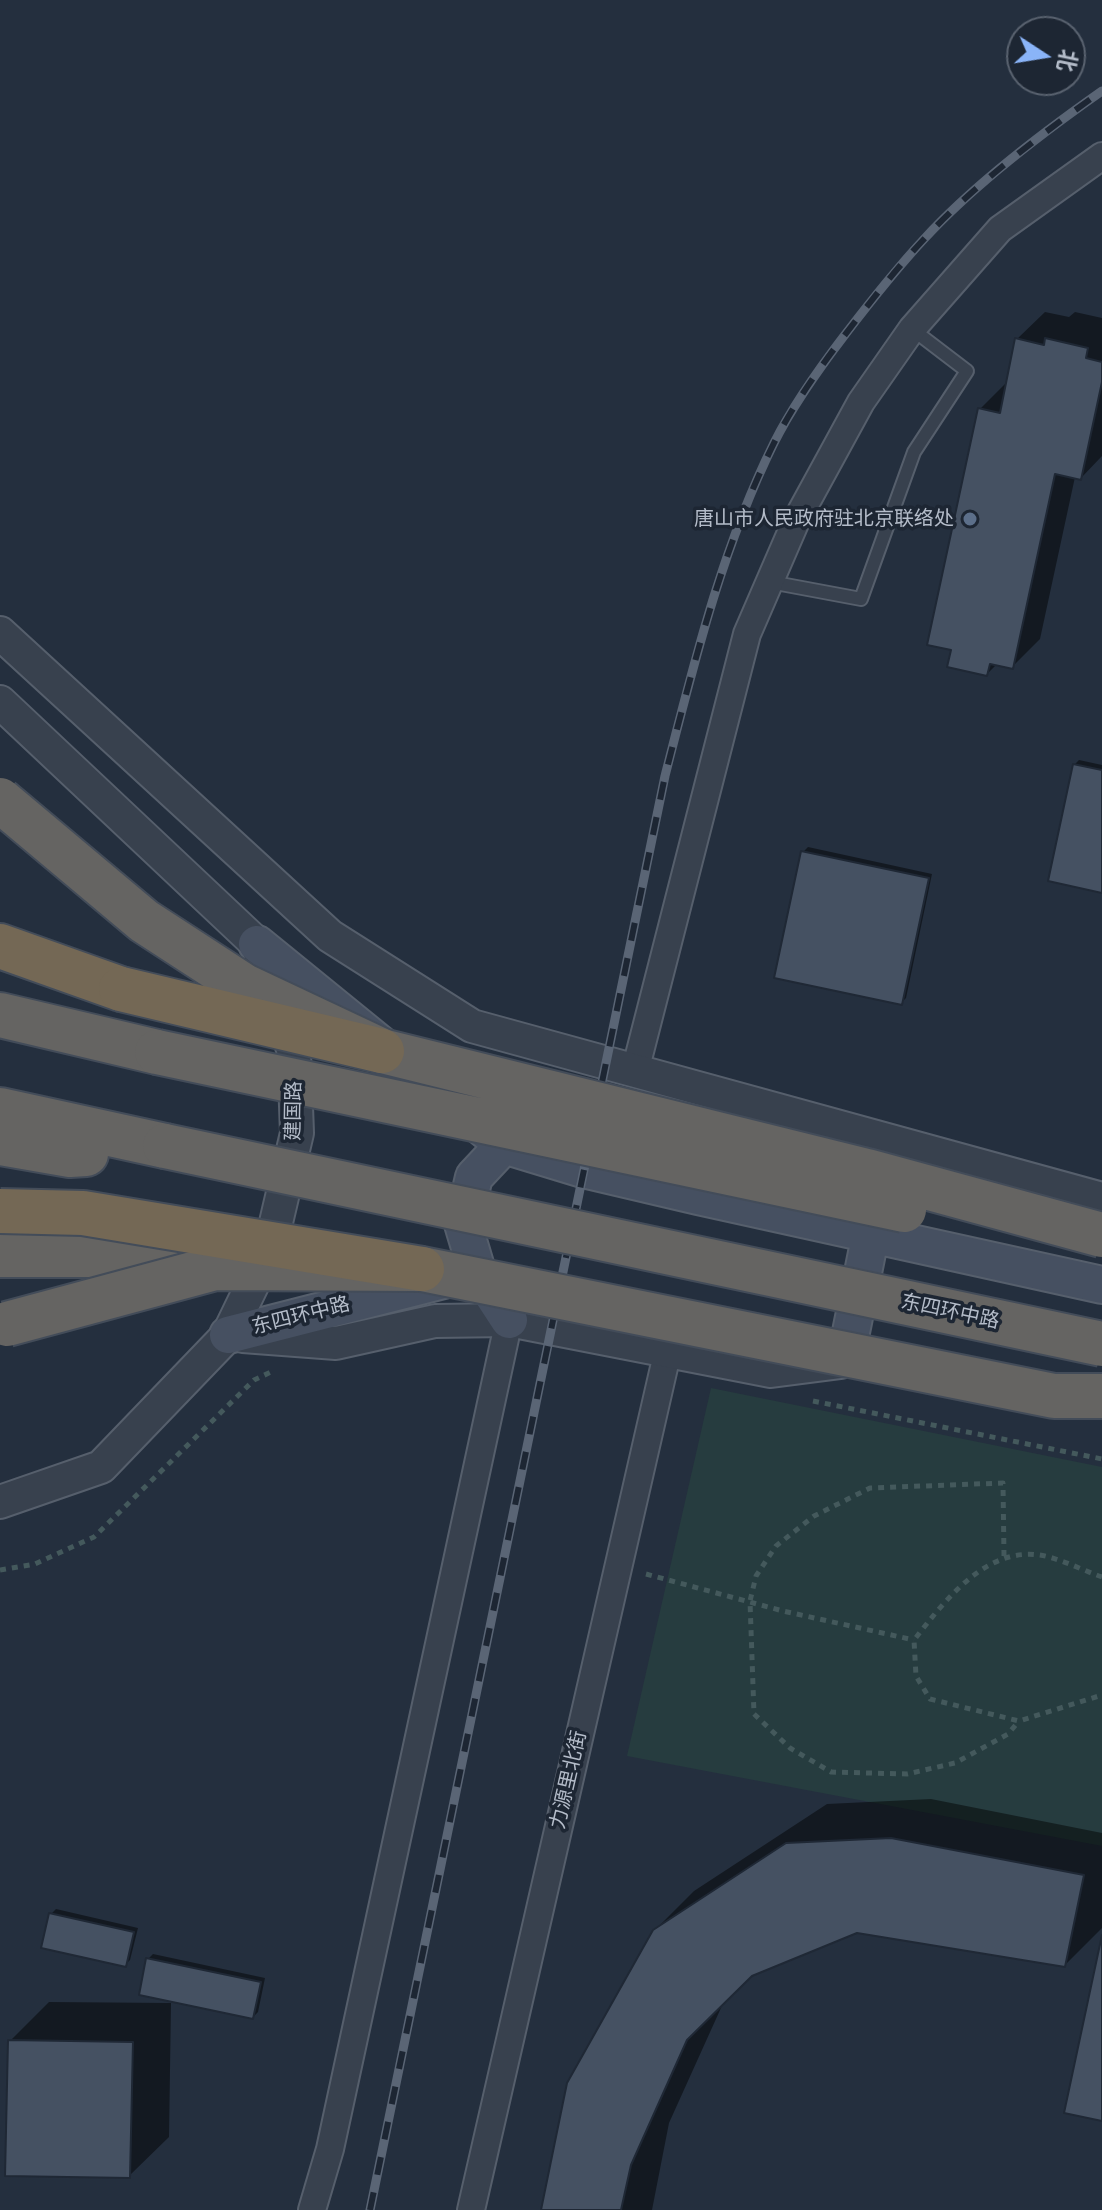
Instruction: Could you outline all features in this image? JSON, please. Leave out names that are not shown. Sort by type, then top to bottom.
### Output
[{"type":"highway","points":[[0,800],[157,929],[244,986],[382,1051]]},
{"type":"highway","points":[[0,946],[121,989],[867,1171],[1102,1235]]},
{"type":"highway","points":[[0,1009],[43,1026]]},
{"type":"highway","points":[[0,1015],[157,1052],[1102,1252]]},
{"type":"highway","name":"东四环中路","points":[[0,1110],[1102,1344]]},
{"type":"highway","points":[[0,1143],[70,1155],[165,1146]]},
{"type":"highway","points":[[0,1211],[83,1213],[422,1269],[1054,1396],[1102,1396]]},
{"type":"highway","points":[[0,1255],[108,1255],[215,1268],[422,1269]]},
{"type":"highway","points":[[0,1327],[215,1268]]},
{"type":"main road","points":[[257,944],[504,1145],[583,1169],[1102,1285]]},
{"type":"main road","points":[[504,1145],[474,1177],[463,1224],[477,1271],[509,1320]]},
{"type":"main road","points":[[850,1337],[871,1233]]},
{"type":"main road","name":"东四环中路","points":[[228,1335],[477,1271],[561,1278],[1102,1388]]},
{"type":"street","points":[[635,1071],[747,634],[796,521],[861,402],[912,329],[1000,229],[1102,156]]},
{"type":"street","points":[[0,633],[330,936],[472,1026],[1102,1199]]},
{"type":"street","name":"建国路","points":[[0,702],[257,944],[294,1052],[297,1133],[270,1248],[228,1335],[101,1467],[0,1502]]},
{"type":"street","points":[[312,2210],[330,2149],[509,1320]]},
{"type":"street","name":"东四环中路","points":[[228,1335],[336,1343],[435,1321],[509,1320],[771,1371],[925,1352]]},
{"type":"street","name":"力源里北街","points":[[471,2210],[668,1350]]},
{"type":"lane","points":[[770,582],[861,599],[914,452],[967,371],[912,329]]},
{"type":"path","points":[[0,1570],[35,1564],[94,1537],[254,1380],[281,1368]]},
{"type":"path","points":[[801,1398],[1102,1459]]},
{"type":"path","points":[[1004,1556],[1003,1483],[870,1488],[814,1516],[776,1546],[756,1576],[750,1601],[754,1714],[790,1748],[831,1772],[907,1774],[955,1763],[1008,1734],[1019,1721]]},
{"type":"path","points":[[1102,1577],[1046,1556],[1004,1556],[949,1595],[914,1640],[916,1676],[930,1699],[1019,1721],[1102,1695]]},
{"type":"path","points":[[618,1567],[914,1640]]},
{"type":"green space","points":[[711,1388],[1102,1467],[1102,1846],[627,1756]]},
{"type":"building","points":[[1015,338],[1044,345],[1045,338],[1088,348],[1086,358],[1102,362],[1102,382],[1081,480],[1055,474],[1013,669],[990,664],[987,676],[947,667],[951,650],[927,645],[978,408],[1000,413]]},
{"type":"building","points":[[1073,764],[1102,770],[1102,893],[1048,881]]},
{"type":"building","points":[[801,851],[929,878],[902,1005],[774,978]]},
{"type":"building","points":[[891,1838],[1084,1875],[1065,1967],[857,1933],[752,1976],[687,2040],[631,2165],[621,2210],[541,2210],[567,2083],[653,1930],[786,1843]]},
{"type":"building","points":[[49,1913],[134,1932],[126,1967],[41,1948]]},
{"type":"building","points":[[1102,1935],[1102,2121],[1064,2113]]},
{"type":"building","points":[[146,1958],[261,1982],[253,2019],[139,1995]]},
{"type":"building","points":[[8,2040],[133,2042],[130,2178],[5,2176]]},
{"type":"railway","points":[[370,2210],[665,776],[724,565],[739,523],[781,429],[815,375],[873,298],[964,199],[1102,91]]},
{"type":"place","name":"唐山市人民政府驻北京联络处","points":[[970,519]]}]
